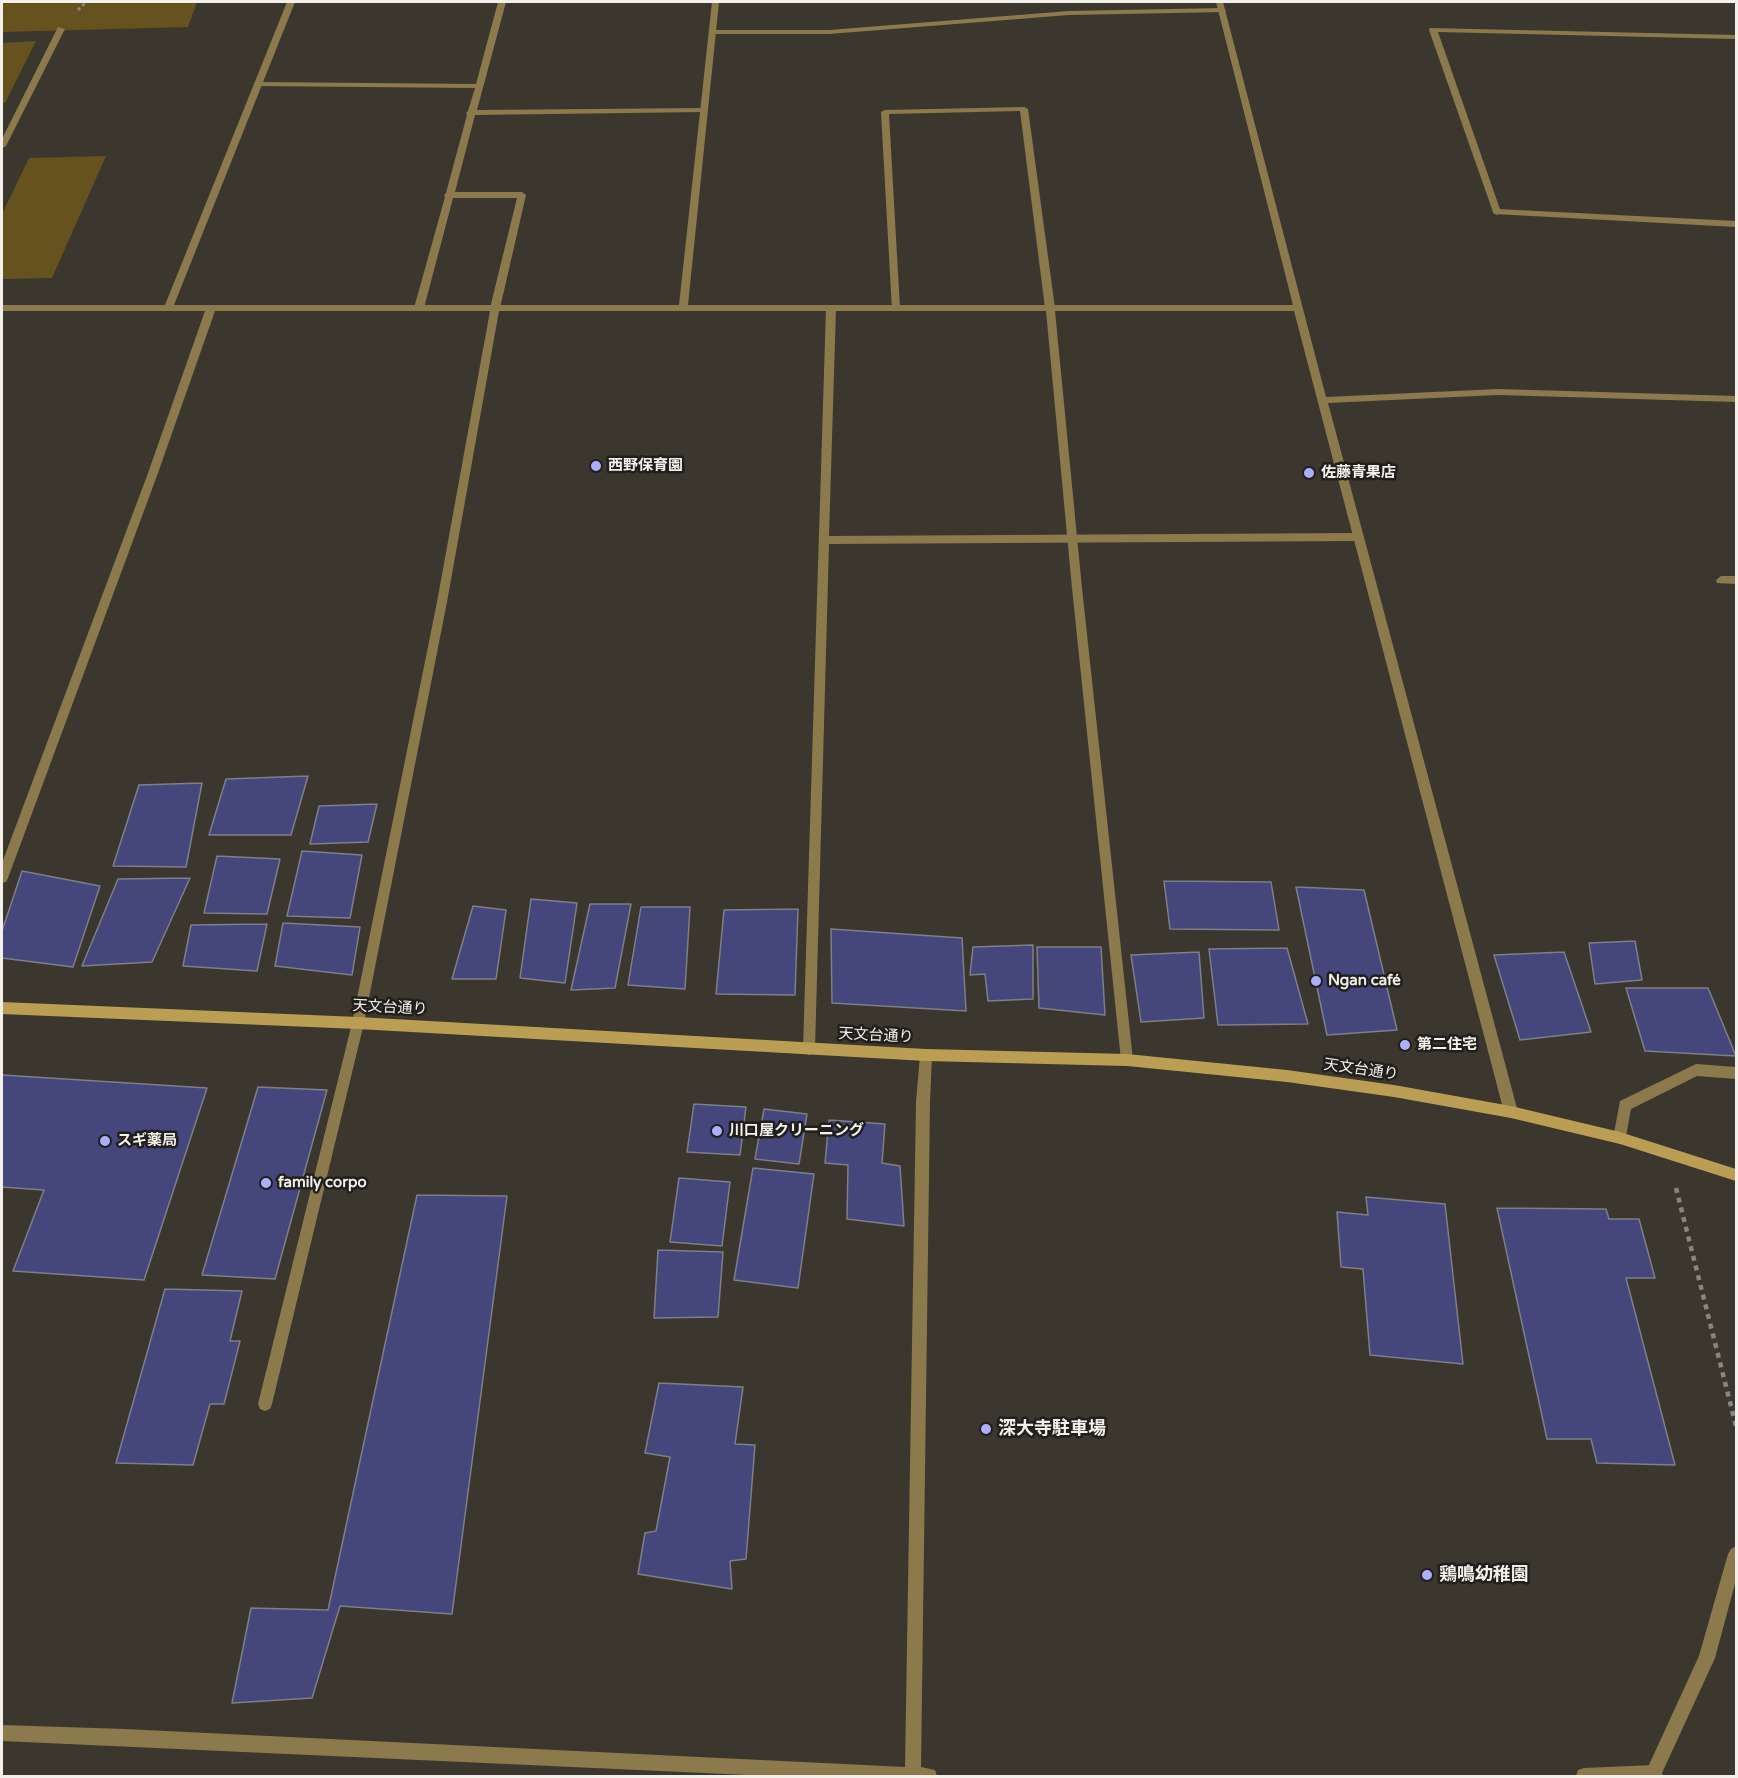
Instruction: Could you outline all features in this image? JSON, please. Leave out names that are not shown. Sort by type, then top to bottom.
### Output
[{"type":"main road","name":"天文台通り","points":[[2,1008],[358,1023],[926,1055],[1127,1060],[1319,1080],[1511,1112],[1620,1138],[1737,1174]]},
{"type":"street","points":[[168,308],[291,2]]},
{"type":"street","points":[[419,308],[477,86],[502,2]]},
{"type":"street","points":[[683,309],[715,2]]},
{"type":"street","points":[[712,32],[830,32],[1069,13],[1221,6],[1298,308],[1511,1112]]},
{"type":"street","points":[[2,146],[61,29]]},
{"type":"street","points":[[1737,37],[1433,30],[1497,213],[1737,224]]},
{"type":"street","points":[[257,84],[477,86]]},
{"type":"street","points":[[895,308],[885,112],[1024,109],[1050,308],[1127,1060]]},
{"type":"street","points":[[470,113],[704,110]]},
{"type":"street","points":[[265,1404],[358,1023],[442,602],[495,308],[522,195],[448,195]]},
{"type":"street","points":[[2,308],[1298,308]]},
{"type":"street","points":[[2,878],[153,473],[211,308]]},
{"type":"street","points":[[809,1049],[831,308]]},
{"type":"street","points":[[1323,400],[1498,392],[1737,399]]},
{"type":"street","points":[[824,540],[1359,537]]},
{"type":"street","points":[[1721,580],[1737,580]]},
{"type":"street","points":[[2,1733],[149,1738],[921,1776],[922,1125],[926,1055]]},
{"type":"street","points":[[1620,1138],[1625,1104],[1696,1070],[1737,1073]]},
{"type":"street","points":[[1584,1776],[1654,1775],[1707,1658],[1737,1554]]},
{"type":"path","points":[[1670,1154],[1680,1208],[1737,1426]]},
{"type":"shaded area","points":[[2,2],[197,2],[188,27],[2,32]]},
{"type":"shaded area","points":[[36,41],[5,103],[2,103],[2,43]]},
{"type":"shaded area","points":[[106,156],[52,278],[2,279],[2,214],[29,158]]},
{"type":"building","points":[[308,776],[291,835],[209,835],[226,779]]},
{"type":"building","points":[[202,783],[186,867],[113,866],[139,785]]},
{"type":"building","points":[[377,804],[368,842],[310,844],[319,806]]},
{"type":"building","points":[[302,851],[362,855],[350,918],[287,916]]},
{"type":"building","points":[[217,856],[280,859],[267,914],[204,913]]},
{"type":"building","points":[[22,871],[100,886],[73,967],[2,958],[2,931]]},
{"type":"building","points":[[190,878],[152,962],[82,966],[118,879]]},
{"type":"building","points":[[1164,881],[1271,882],[1279,930],[1170,929]]},
{"type":"building","points":[[1296,887],[1364,890],[1397,1030],[1327,1035]]},
{"type":"building","points":[[531,899],[577,903],[565,983],[520,978]]},
{"type":"building","points":[[590,904],[631,904],[615,988],[571,990]]},
{"type":"building","points":[[473,906],[506,910],[496,979],[452,979]]},
{"type":"building","points":[[641,907],[690,907],[685,989],[628,985]]},
{"type":"building","points":[[798,909],[795,995],[716,994],[724,910]]},
{"type":"building","points":[[283,923],[360,927],[352,975],[275,966]]},
{"type":"building","points":[[267,924],[257,971],[183,966],[191,925]]},
{"type":"building","points":[[831,929],[962,938],[966,1011],[832,1003]]},
{"type":"building","points":[[1635,941],[1642,980],[1595,984],[1589,943]]},
{"type":"building","points":[[1033,945],[1033,999],[988,1001],[985,974],[970,975],[973,947]]},
{"type":"building","points":[[1037,947],[1101,947],[1105,1015],[1039,1008]]},
{"type":"building","points":[[1287,948],[1308,1024],[1218,1025],[1209,949]]},
{"type":"building","points":[[1199,952],[1204,1018],[1141,1022],[1131,955]]},
{"type":"building","points":[[1564,952],[1591,1032],[1520,1040],[1494,955]]},
{"type":"building","points":[[1626,988],[1708,988],[1736,1056],[1645,1051]]},
{"type":"building","points":[[2,1075],[207,1088],[144,1280],[13,1271],[44,1190],[2,1187]]},
{"type":"building","name":"family corpo","points":[[258,1087],[327,1090],[275,1279],[202,1275]]},
{"type":"building","points":[[694,1104],[746,1107],[740,1155],[687,1152]]},
{"type":"building","points":[[764,1109],[807,1114],[799,1164],[755,1159]]},
{"type":"building","points":[[829,1120],[885,1124],[882,1163],[900,1166],[904,1226],[847,1219],[848,1165],[825,1163]]},
{"type":"building","points":[[753,1168],[814,1174],[798,1288],[734,1280]]},
{"type":"building","points":[[679,1178],[730,1182],[722,1246],[670,1242]]},
{"type":"building","points":[[417,1195],[507,1196],[452,1614],[340,1606],[312,1698],[232,1703],[251,1608],[328,1610]]},
{"type":"building","points":[[1366,1197],[1445,1204],[1463,1364],[1370,1355],[1363,1269],[1341,1267],[1337,1212],[1368,1215]]},
{"type":"building","points":[[1497,1208],[1606,1209],[1609,1219],[1639,1219],[1655,1278],[1626,1278],[1675,1465],[1597,1463],[1591,1439],[1547,1439]]},
{"type":"building","points":[[658,1250],[723,1252],[718,1317],[654,1318]]},
{"type":"building","points":[[165,1289],[242,1291],[230,1341],[240,1341],[224,1404],[210,1404],[193,1465],[116,1463]]},
{"type":"building","points":[[659,1383],[743,1387],[735,1444],[755,1445],[746,1559],[730,1561],[732,1589],[638,1574],[645,1533],[656,1531],[670,1457],[645,1453]]},
{"type":"place","name":"西野保育園","points":[[596,466]]},
{"type":"place","name":"佐藤青果店","points":[[1309,473]]},
{"type":"place","name":"Ngan café","points":[[1316,981]]},
{"type":"place","name":"第二住宅","points":[[1405,1045]]},
{"type":"place","name":"川口屋クリーニング","points":[[717,1131]]},
{"type":"place","name":"スギ薬局","points":[[105,1141]]},
{"type":"place","name":"family corpo","points":[[266,1183]]},
{"type":"place","name":"深大寺駐車場","points":[[986,1429]]},
{"type":"place","name":"鶏鳴幼稚園","points":[[1427,1575]]}]
